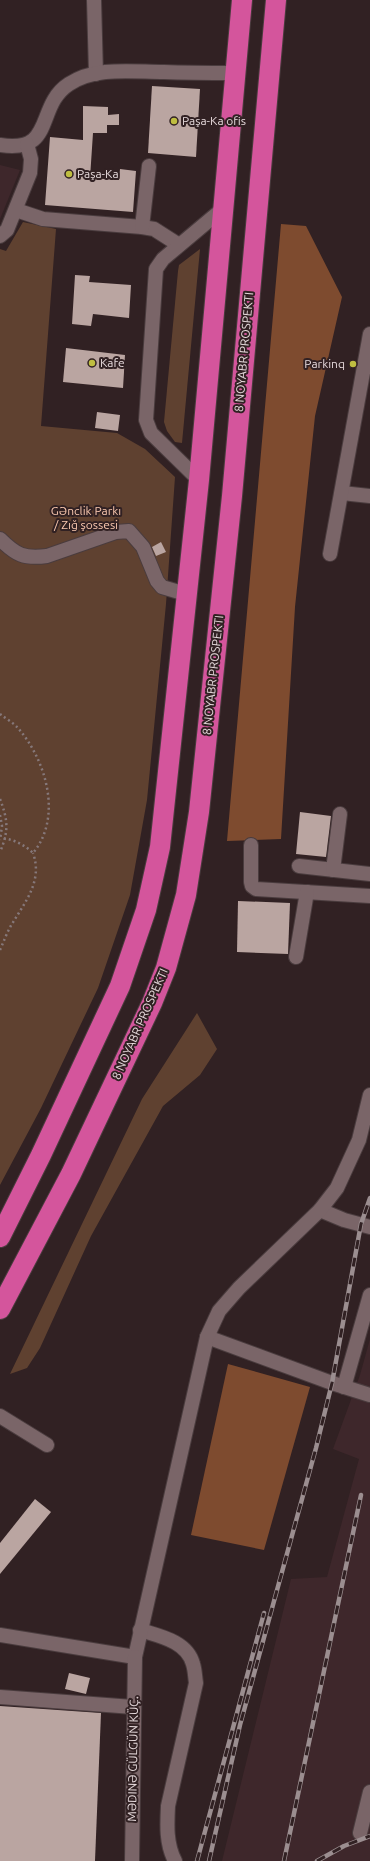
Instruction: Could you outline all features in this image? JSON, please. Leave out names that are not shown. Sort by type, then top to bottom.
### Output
[{"type":"highway","points":[[0,1236],[41,1156],[120,986],[146,910],[160,847],[165,814],[186,594],[199,480],[225,207],[242,0]]},
{"type":"highway","name":"8 NOYABR PROSPEKTI","points":[[0,1309],[71,1174],[152,1003],[166,968],[186,895],[199,812],[232,496],[276,0]]},
{"type":"street","points":[[94,0],[96,74]]},
{"type":"street","points":[[0,144],[12,146],[27,144],[38,136],[44,125],[49,108],[57,93],[81,77],[118,72],[236,74]]},
{"type":"street","points":[[0,236],[7,230],[30,173],[31,159],[27,144]]},
{"type":"street","points":[[142,227],[149,166]]},
{"type":"street","points":[[199,480],[152,433],[146,420],[156,269],[163,259],[225,207]]},
{"type":"street","points":[[16,210],[43,219],[154,229],[179,245]]},
{"type":"street","points":[[330,554],[370,334]]},
{"type":"street","points":[[342,493],[370,496]]},
{"type":"street","points":[[0,539],[16,553],[26,558],[35,558],[47,556],[116,532],[130,531],[143,547],[157,581],[162,587],[186,594]]},
{"type":"street","points":[[333,870],[340,814]]},
{"type":"street","points":[[251,845],[251,882],[252,886],[256,889],[370,896]]},
{"type":"street","points":[[299,866],[370,874]]},
{"type":"street","points":[[296,957],[307,892]]},
{"type":"street","name":"MƏDINƏ GÜLGÜN KÜÇ.","points":[[132,1861],[133,1707],[135,1657],[207,1337],[219,1311],[238,1288],[320,1210],[337,1188],[359,1140],[370,1095]]},
{"type":"street","points":[[320,1210],[344,1220],[370,1227]]},
{"type":"street","points":[[344,1387],[370,1295]]},
{"type":"street","points":[[207,1337],[370,1395]]},
{"type":"street","points":[[0,1416],[47,1445]]},
{"type":"street","points":[[140,1630],[172,1640],[185,1650],[193,1663],[196,1683],[168,1806],[166,1826],[175,1861]]},
{"type":"street","points":[[0,1635],[135,1657]]},
{"type":"street","points":[[0,1697],[133,1707]]},
{"type":"street","points":[[360,1833],[370,1792]]},
{"type":"path","points":[[0,714],[16,727],[26,739],[43,774],[48,792],[48,825],[40,845],[33,853]]},
{"type":"path","points":[[0,798],[7,822],[6,838],[0,852]]},
{"type":"path","points":[[0,815],[0,839],[6,838],[28,848],[33,853],[37,864],[31,892],[11,926],[0,950]]},
{"type":"shaded area","points":[[0,165],[20,170],[0,219]]},
{"type":"shaded area","points":[[281,224],[306,226],[342,297],[315,416],[295,607],[281,839],[227,841]]},
{"type":"shaded area","points":[[370,1339],[370,1861],[222,1861],[291,1579],[327,1577],[359,1459],[333,1449],[360,1375]]},
{"type":"shaded area","points":[[228,1364],[310,1387],[264,1550],[191,1535]]},
{"type":"green space","name":"Gənclik Parkı / Zığ şossesi","points":[[23,222],[56,229],[41,426],[117,433],[145,449],[175,477],[166,604],[147,800],[130,895],[98,988],[41,1108],[0,1185],[0,249],[6,251]]},
{"type":"green space","points":[[200,249],[182,443],[175,442],[167,431],[164,422],[178,271],[179,265]]},
{"type":"green space","points":[[197,1013],[217,1049],[200,1075],[163,1106],[91,1236],[40,1348],[27,1368],[10,1374],[142,1099]]},
{"type":"building","name":"Paşa-Ka ofis","points":[[152,86],[200,89],[196,157],[148,153]]},
{"type":"building","name":"Paşa-Ka","points":[[83,106],[108,107],[108,115],[119,114],[119,125],[107,125],[107,133],[93,133],[90,178],[119,180],[120,169],[136,171],[133,212],[45,205],[50,137],[83,140]]},
{"type":"building","points":[[75,275],[90,276],[89,282],[131,285],[129,318],[93,314],[91,326],[72,324]]},
{"type":"building","points":[[66,348],[125,355],[123,388],[63,382]]},
{"type":"building","points":[[97,412],[120,415],[118,431],[95,428]]},
{"type":"building","points":[[161,542],[166,552],[156,556],[152,547]]},
{"type":"building","points":[[300,812],[331,816],[326,857],[296,854]]},
{"type":"building","points":[[238,901],[290,903],[288,954],[237,952]]},
{"type":"building","points":[[35,1499],[51,1512],[0,1574],[0,1543]]},
{"type":"building","points":[[69,1673],[90,1678],[86,1694],[65,1689]]},
{"type":"building","points":[[0,1706],[101,1713],[95,1861],[0,1861]]},
{"type":"railway","points":[[209,1861],[240,1725],[316,1448],[332,1383],[361,1224],[370,1198]]},
{"type":"railway","points":[[284,1861],[361,1495]]},
{"type":"railway","points":[[197,1861],[264,1613]]},
{"type":"railway","points":[[317,1861],[344,1846],[370,1836]]},
{"type":"place","name":"Paşa-Ka ofis","points":[[174,121]]},
{"type":"place","name":"Paşa-Ka","points":[[69,174]]},
{"type":"place","name":"Kafe","points":[[92,363]]},
{"type":"place","name":"Parkinq","points":[[353,364]]}]
